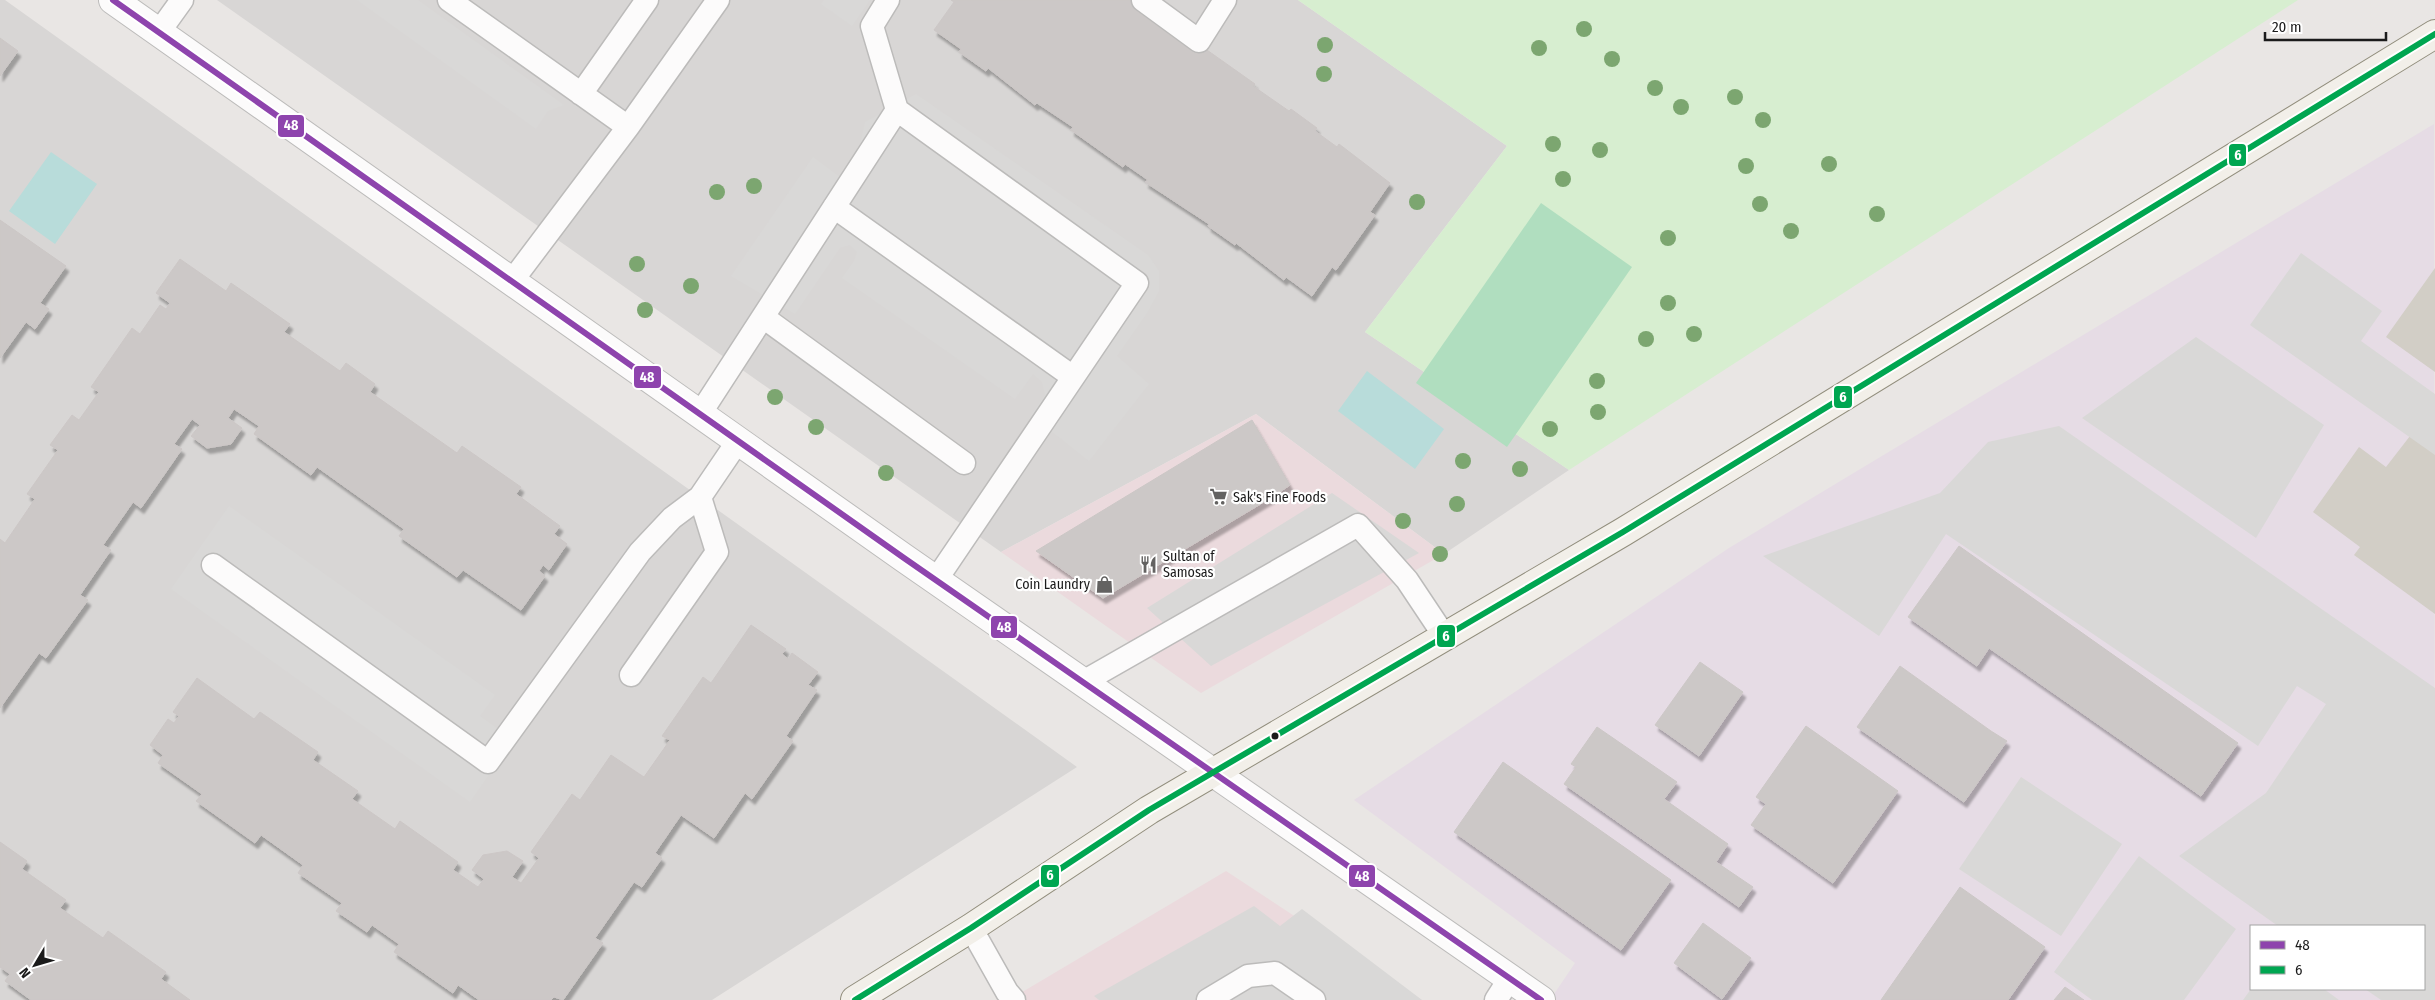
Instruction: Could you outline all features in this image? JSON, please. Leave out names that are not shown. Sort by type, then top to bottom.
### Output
[{"type":"main road","points":[[855,1000],[971,928],[1149,810],[1631,526],[2435,34]]},
{"type":"street","points":[[113,0],[936,580],[1214,772],[1503,989],[1541,1000]]},
{"type":"lane","points":[[158,32],[182,0]]},
{"type":"lane","points":[[448,0],[628,127]]},
{"type":"lane","points":[[581,94],[647,0]]},
{"type":"lane","points":[[512,281],[628,127],[718,0]]},
{"type":"lane","points":[[888,0],[872,26],[897,110],[1137,283],[936,580]]},
{"type":"lane","points":[[1143,0],[1198,41],[1225,0]]},
{"type":"lane","points":[[700,414],[897,110]]},
{"type":"lane","points":[[834,207],[1073,377]]},
{"type":"lane","points":[[763,317],[964,463]]},
{"type":"lane","points":[[214,564],[488,762],[640,552],[672,518],[700,497],[738,441]]},
{"type":"lane","points":[[631,675],[717,552],[700,497]]},
{"type":"lane","points":[[1084,682],[1358,525],[1407,580],[1445,637]]},
{"type":"lane","points":[[971,928],[1007,992],[1014,1000]]},
{"type":"lane","points":[[1208,1000],[1248,976],[1275,973],[1314,1000]]},
{"type":"shaded area","points":[[0,0],[5,0],[1077,767],[712,1000],[0,1000]]},
{"type":"shaded area","points":[[217,0],[1298,0],[1507,146],[1365,332],[1569,470],[1444,554],[1256,414],[1001,552]]},
{"type":"shaded area","points":[[357,0],[418,0],[564,105],[548,111],[536,129]]},
{"type":"shaded area","points":[[824,0],[870,0],[852,26],[821,4]]},
{"type":"shaded area","points":[[916,94],[1148,255],[1159,271],[1159,291],[1147,313],[1117,356],[1149,384],[1089,461],[1031,415],[1045,395],[1042,382],[1033,374],[1015,399],[842,278],[854,261],[857,252],[850,245],[840,248],[795,314],[731,276],[813,157],[841,178],[859,149],[865,122]]},
{"type":"shaded area","points":[[2434,124],[2435,1000],[1550,1000],[1575,963],[1354,800],[1729,548]]},
{"type":"shaded area","points":[[2301,253],[2382,311],[2361,341],[2435,394],[2435,455],[2250,325]]},
{"type":"shaded area","points":[[2435,268],[2435,372],[2386,337]]},
{"type":"shaded area","points":[[2196,337],[2324,425],[2256,538],[2082,418]]},
{"type":"shaded area","points":[[1256,414],[1444,554],[1201,693],[1001,552]]},
{"type":"shaded area","points":[[2059,426],[2435,688],[2435,1000],[2381,1000],[2366,990],[2425,990],[2425,925],[2277,925],[2179,856],[2266,793],[2326,704],[2297,686],[2258,746],[1946,534],[1879,636],[1763,556],[1940,493],[1988,442]]},
{"type":"shaded area","points":[[2410,436],[2435,454],[2435,614],[2354,555],[2360,547],[2313,512],[2359,447],[2386,467]]},
{"type":"shaded area","points":[[1332,493],[1419,553],[1211,666],[1147,608]]},
{"type":"shaded area","points":[[229,506],[495,695],[480,716],[513,740],[470,802],[171,589]]},
{"type":"shaded area","points":[[2021,777],[2122,844],[2061,936],[1959,869]]},
{"type":"shaded area","points":[[2139,856],[2236,929],[2184,1000],[2092,1000],[2054,972]]},
{"type":"shaded area","points":[[1226,871],[1422,1000],[1009,1000]]},
{"type":"shaded area","points":[[1254,906],[1280,926],[1302,909],[1422,1000],[1099,1000],[1094,996]]},
{"type":"shaded area","points":[[2250,990],[2325,990],[2339,1000],[2243,1000]]},
{"type":"green space","points":[[1298,0],[2298,0],[1569,470],[1365,332],[1507,146]]},
{"type":"green space","points":[[1541,203],[1632,267],[1507,447],[1416,383]]},
{"type":"water","points":[[51,152],[97,184],[55,244],[9,211]]},
{"type":"water","points":[[1367,371],[1444,429],[1415,469],[1338,411]]},
{"type":"building","points":[[951,0],[1130,0],[1166,21],[1255,84],[1253,86],[1289,111],[1291,109],[1317,128],[1315,131],[1337,147],[1339,144],[1390,183],[1370,212],[1375,215],[1336,270],[1332,267],[1312,296],[1286,277],[1284,280],[1236,243],[1235,245],[1208,226],[1209,224],[1145,182],[1148,180],[1125,164],[1123,167],[1071,130],[1073,127],[1037,103],[1035,105],[988,68],[986,71],[959,52],[961,49],[934,30],[954,2]]},
{"type":"building","points":[[0,38],[18,51],[0,76]]},
{"type":"building","points":[[0,220],[66,266],[40,303],[49,309],[35,329],[26,322],[0,358]]},
{"type":"building","points":[[180,259],[226,291],[231,283],[290,324],[284,332],[340,371],[346,363],[375,384],[370,392],[457,453],[462,446],[521,487],[516,494],[560,526],[554,534],[567,544],[549,570],[543,565],[539,571],[545,576],[521,610],[463,570],[457,577],[399,536],[404,529],[317,467],[311,475],[254,434],[259,426],[234,409],[228,418],[242,428],[231,444],[207,448],[191,436],[200,425],[192,419],[174,444],[182,449],[141,508],[133,502],[103,545],[111,550],[80,595],[88,600],[46,658],[39,653],[0,708],[0,539],[5,543],[35,499],[27,494],[58,450],[50,445],[72,415],[79,420],[99,392],[91,387],[132,328],[140,334],[160,305],[166,309],[170,303],[156,293]]},
{"type":"building","points":[[1252,420],[1290,485],[1274,496],[1103,598],[1036,551]]},
{"type":"building","points":[[1959,546],[2238,743],[2201,796],[1989,648],[1977,666],[1908,617]]},
{"type":"building","points":[[751,625],[786,649],[782,654],[788,659],[792,653],[818,672],[808,685],[817,690],[786,736],[793,741],[752,799],[745,793],[714,838],[681,815],[655,853],[662,858],[642,887],[634,882],[595,938],[603,943],[563,1000],[554,997],[551,1000],[479,1000],[458,985],[453,993],[394,952],[399,944],[372,925],[367,932],[336,911],[342,903],[298,873],[303,865],[261,835],[255,843],[196,801],[202,794],[158,763],[163,755],[150,745],[168,719],[174,723],[179,716],[173,712],[197,678],[254,719],[260,712],[318,752],[313,760],[358,791],[352,799],[395,829],[400,821],[458,862],[453,870],[478,887],[484,879],[472,870],[483,855],[507,851],[523,861],[512,877],[521,883],[539,858],[531,852],[572,794],[580,800],[611,755],[644,777],[670,740],[662,736],[703,677],[711,683]]},
{"type":"building","points":[[1700,662],[1743,692],[1699,756],[1655,725]]},
{"type":"building","points":[[1900,666],[2007,741],[1964,802],[1857,727]]},
{"type":"building","points":[[1806,726],[1898,791],[1833,883],[1751,825],[1766,804],[1756,797]]},
{"type":"building","points":[[1597,727],[1677,782],[1664,799],[1728,844],[1716,862],[1753,887],[1739,907],[1564,784],[1576,767],[1571,764]]},
{"type":"building","points":[[1503,762],[1671,880],[1621,950],[1454,832]]},
{"type":"building","points":[[0,842],[27,861],[22,869],[66,900],[60,908],[103,938],[108,931],[166,972],[161,979],[190,1000],[31,1000],[5,981],[10,974],[0,967]]},
{"type":"building","points":[[1960,887],[2045,947],[2008,1000],[1881,1000]]},
{"type":"building","points":[[1703,923],[1751,958],[1722,999],[1674,963]]},
{"type":"building","points":[[2065,987],[2084,1000],[2054,1000]]},
{"type":"transit line","name":"48","points":[[113,0],[904,558],[1541,1000]]},
{"type":"transit line","name":"6","points":[[855,1000],[971,928],[1149,810],[1623,532],[2435,34]]},
{"type":"place","name":"Sak's Fine Foods","points":[[1219,497]]},
{"type":"place","name":"Sultan of Samosas","points":[[1149,564]]},
{"type":"place","name":"Coin Laundry","points":[[1104,584]]}]
